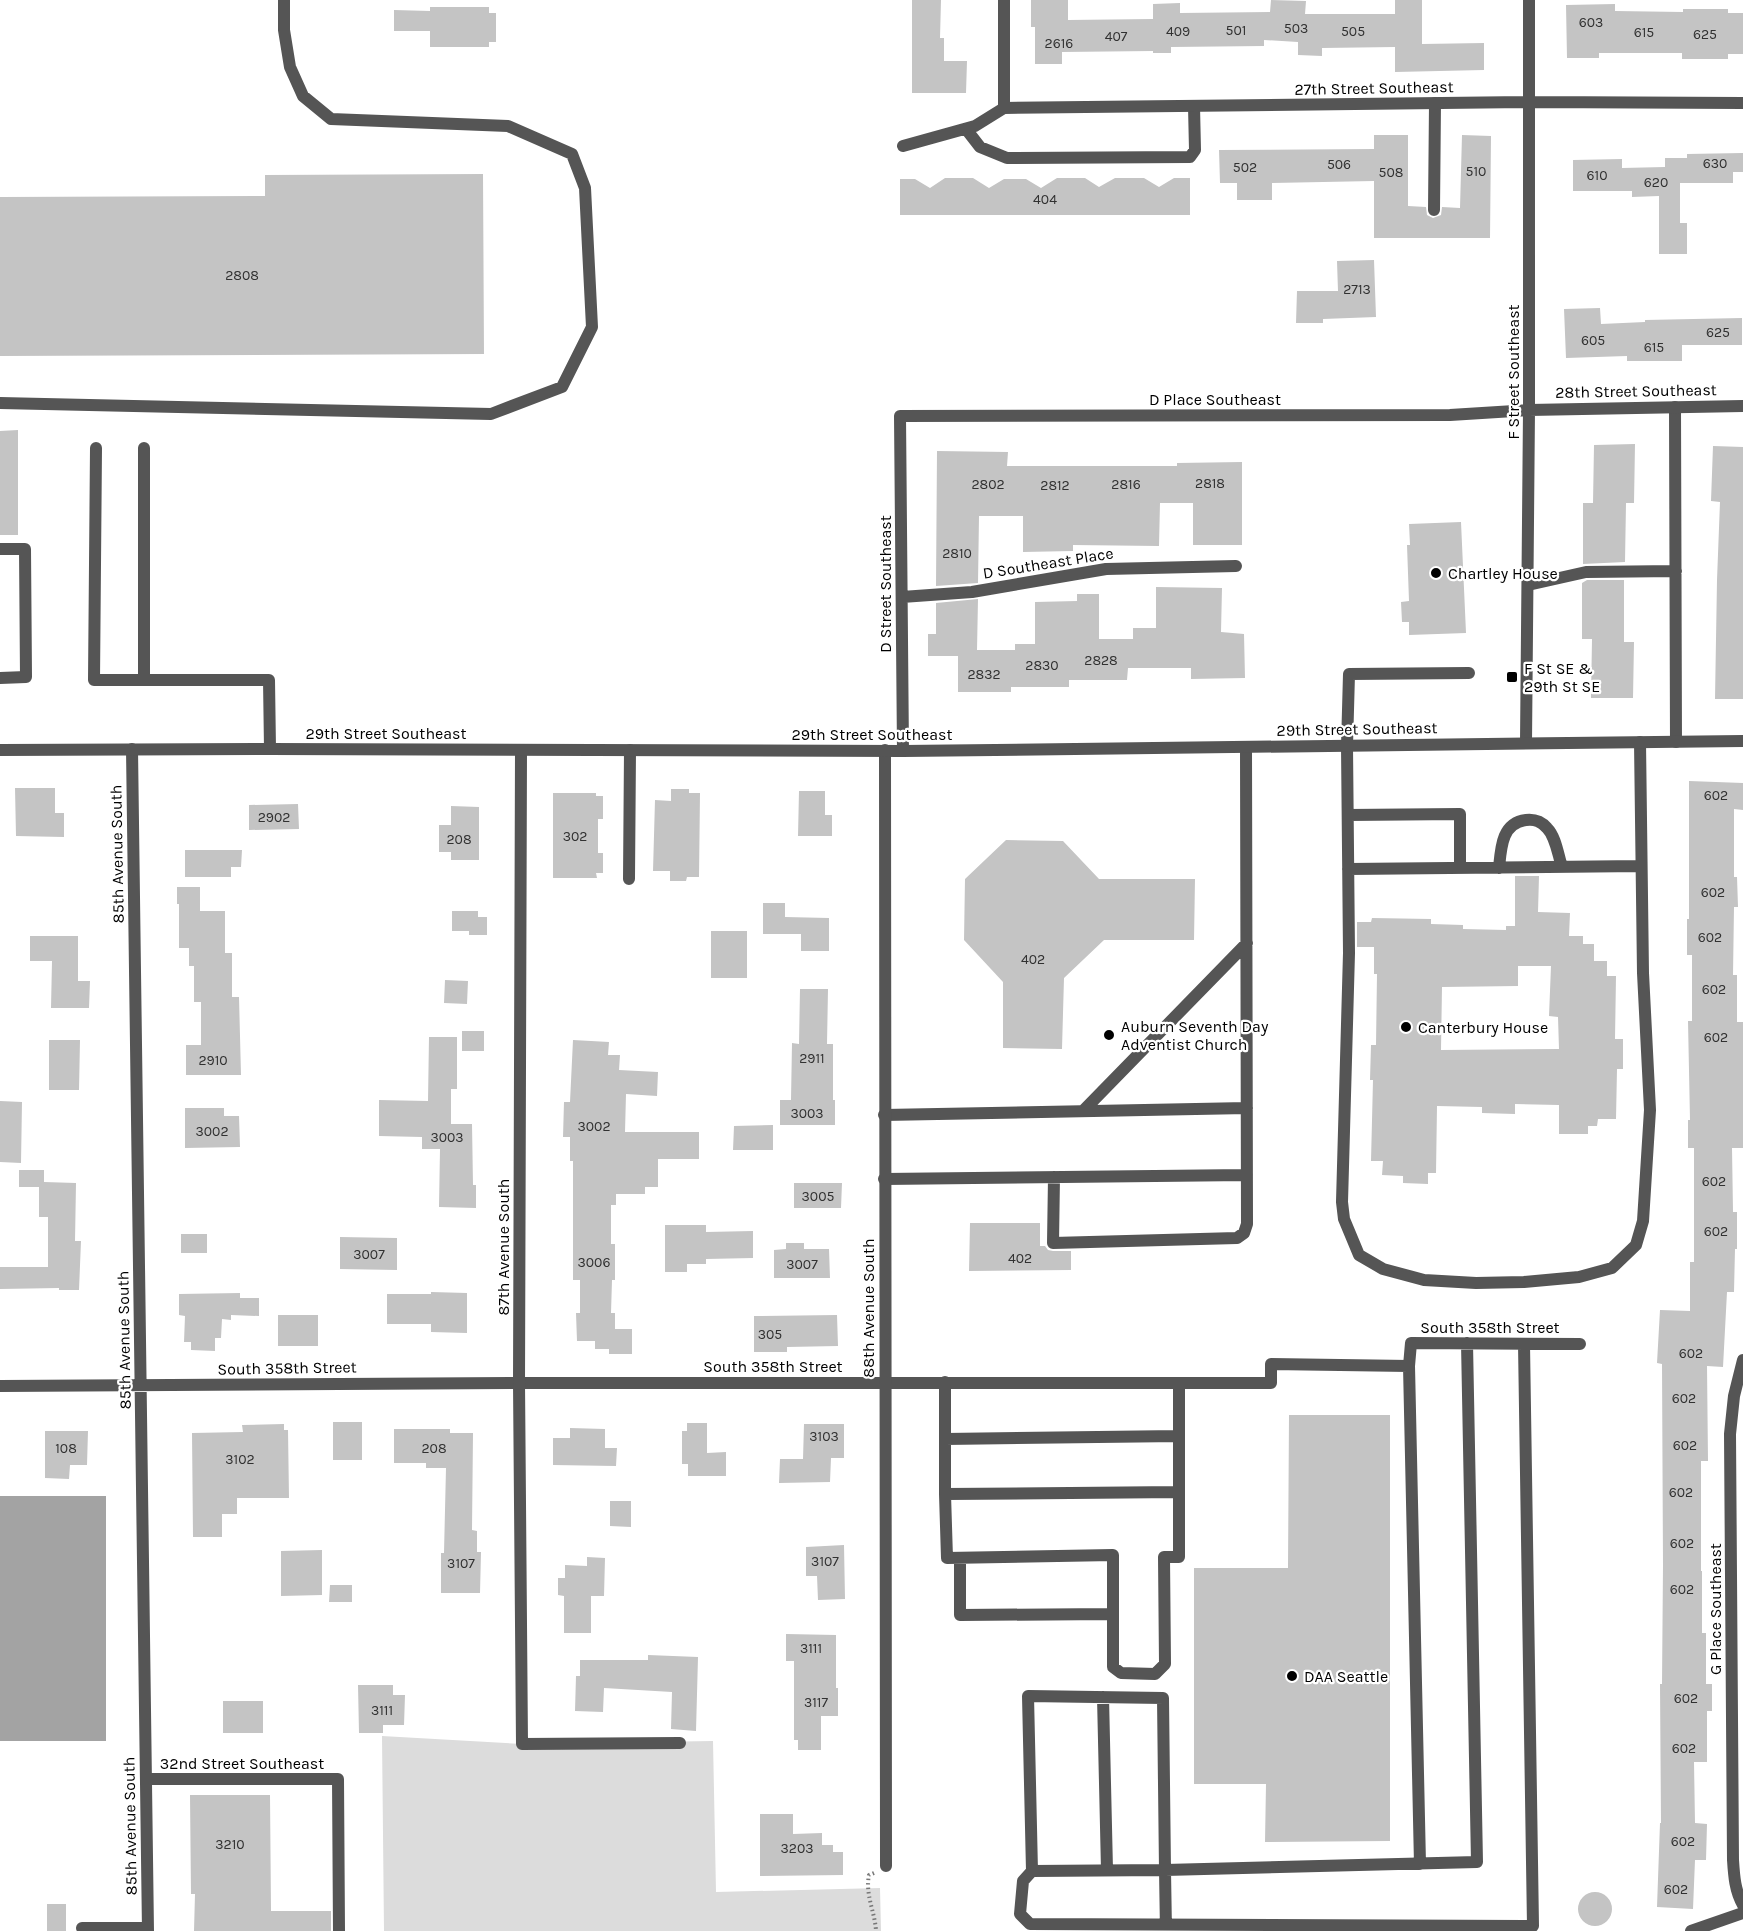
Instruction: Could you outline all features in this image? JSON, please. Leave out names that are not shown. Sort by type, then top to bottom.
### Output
[{"type":"street","points":[[0,403],[491,414],[562,387],[592,327],[585,188],[572,154],[508,126],[331,118],[303,96],[290,67],[284,30],[284,0]]},
{"type":"street","points":[[903,146],[975,126],[1004,108],[1004,0]]},
{"type":"street","name":"F Street Southeast","points":[[1526,743],[1529,0]]},
{"type":"street","name":"27th Street Southeast","points":[[1004,108],[1530,102],[1743,103]]},
{"type":"street","points":[[1434,210],[1435,104]]},
{"type":"street","points":[[966,129],[980,147],[1007,158],[1190,157],[1195,150],[1194,106]]},
{"type":"street","name":"28th Street Southeast","points":[[1529,410],[1743,406]]},
{"type":"street","points":[[1675,407],[1677,742]]},
{"type":"street","name":"D Place Southeast","points":[[900,416],[1450,415],[1529,410]]},
{"type":"street","name":"D Street Southeast","points":[[900,416],[903,751]]},
{"type":"street","points":[[96,448],[94,680],[269,680],[270,749]]},
{"type":"street","points":[[144,448],[144,680]]},
{"type":"street","points":[[0,549],[25,549],[26,677],[0,678]]},
{"type":"street","name":"D Southeast Place","points":[[902,597],[972,592],[1106,569],[1236,566]]},
{"type":"street","points":[[1528,585],[1586,572],[1676,571]]},
{"type":"street","points":[[1469,673],[1348,674],[1349,953],[1342,1202],[1344,1219],[1359,1255],[1383,1269],[1424,1280],[1476,1283],[1579,1277],[1612,1268],[1636,1245],[1643,1221],[1650,1110],[1643,973],[1640,742]]},
{"type":"street","name":"29th Street Southeast","points":[[0,750],[903,751],[1743,741]]},
{"type":"street","points":[[1054,1177],[1053,1243],[1237,1238],[1244,1233],[1247,1224],[1246,747]]},
{"type":"street","name":"85th Avenue South","points":[[132,749],[148,1929]]},
{"type":"street","name":"87th Avenue South","points":[[521,750],[519,1383],[522,1744],[680,1743]]},
{"type":"street","points":[[628,879],[630,750]]},
{"type":"street","name":"88th Avenue South","points":[[885,750],[886,1866]]},
{"type":"street","points":[[1348,815],[1460,814],[1460,868]]},
{"type":"street","points":[[1498,867],[1507,829],[1517,822],[1530,819],[1540,822],[1549,829],[1563,867]]},
{"type":"street","points":[[1348,869],[1641,866]]},
{"type":"street","points":[[1083,1111],[1247,942]]},
{"type":"street","points":[[884,1115],[1247,1108]]},
{"type":"street","points":[[884,1179],[1247,1174]]},
{"type":"street","name":"South 358th Street","points":[[0,1386],[884,1382],[1271,1383],[1271,1364],[1409,1365],[1411,1343],[1580,1344]]},
{"type":"street","points":[[1032,1870],[1165,1870],[1477,1863],[1467,1343]]},
{"type":"street","points":[[1166,1928],[1164,1698],[1028,1696],[1032,1870],[1023,1881],[1020,1914],[1030,1924],[1166,1928],[1533,1926],[1524,1344]]},
{"type":"street","name":"G Place Southeast","points":[[1743,1360],[1734,1396],[1730,1434],[1737,1598],[1737,1750],[1732,1860],[1734,1882],[1743,1905]]},
{"type":"street","points":[[1409,1365],[1420,1864]]},
{"type":"street","points":[[945,1382],[947,1558],[1113,1555],[1113,1667],[1121,1673],[1155,1674],[1165,1664],[1164,1557],[1179,1557],[1179,1383]]},
{"type":"street","points":[[945,1439],[1179,1436]]},
{"type":"street","points":[[945,1494],[1179,1492]]},
{"type":"street","points":[[960,1558],[960,1615],[1112,1614]]},
{"type":"street","points":[[1103,1697],[1107,1870]]},
{"type":"street","name":"32nd Street Southeast","points":[[146,1779],[338,1779],[339,1931]]},
{"type":"street","points":[[1691,1931],[1743,1913]]},
{"type":"street","points":[[82,1928],[148,1929]]},
{"type":"path","points":[[876,1931],[875,1918],[868,1898],[868,1879],[869,1875],[886,1866]]},
{"type":"shaded area","points":[[0,1496],[106,1496],[106,1741],[0,1741]]},
{"type":"shaded area","points":[[382,1736],[522,1744],[713,1741],[716,1892],[880,1888],[881,1931],[384,1931]]},
{"type":"building","points":[[912,0],[941,0],[940,38],[944,38],[944,61],[967,61],[966,93],[912,93]]},
{"type":"building","points":[[1031,0],[1068,0],[1068,20],[1153,19],[1153,4],[1180,3],[1180,13],[1270,12],[1271,0],[1306,1],[1305,14],[1395,14],[1395,0],[1422,0],[1422,44],[1484,43],[1484,70],[1395,72],[1395,47],[1322,48],[1322,56],[1298,55],[1298,42],[1264,40],[1264,46],[1171,47],[1171,53],[1153,53],[1153,51],[1062,52],[1062,64],[1035,64],[1035,27],[1031,27]]},
{"type":"building","points":[[1615,4],[1615,11],[1683,12],[1683,9],[1728,9],[1728,13],[1743,13],[1743,54],[1728,54],[1728,59],[1682,59],[1682,53],[1599,53],[1599,58],[1567,58],[1566,5]]},
{"type":"building","points":[[430,7],[489,7],[489,13],[496,13],[496,42],[489,42],[489,47],[430,47],[430,31],[394,31],[394,10],[430,11]]},
{"type":"building","points":[[1374,135],[1408,135],[1408,206],[1426,207],[1427,215],[1433,218],[1441,215],[1442,207],[1460,208],[1462,135],[1491,136],[1490,238],[1374,238],[1374,181],[1272,183],[1272,200],[1237,200],[1237,183],[1220,183],[1219,150],[1374,149]]},
{"type":"building","points":[[1743,153],[1743,172],[1733,172],[1733,183],[1680,183],[1680,223],[1687,223],[1687,254],[1659,254],[1659,196],[1632,197],[1632,191],[1573,191],[1573,160],[1622,159],[1622,168],[1665,167],[1665,158],[1687,158],[1687,154]]},
{"type":"building","points":[[483,174],[484,354],[0,356],[0,197],[265,196],[265,175]]},
{"type":"building","points":[[945,178],[973,178],[989,188],[1004,179],[1026,179],[1041,188],[1057,178],[1085,178],[1099,187],[1115,178],[1144,178],[1159,187],[1174,178],[1190,178],[1190,215],[900,215],[900,179],[915,179],[930,188]]},
{"type":"building","points":[[1374,260],[1376,317],[1323,319],[1323,323],[1296,323],[1297,291],[1338,291],[1337,261]]},
{"type":"building","points":[[1600,308],[1601,324],[1645,322],[1645,320],[1742,318],[1742,345],[1682,345],[1682,361],[1627,361],[1627,356],[1566,358],[1564,309]]},
{"type":"building","points":[[18,430],[18,535],[0,535],[0,431]]},
{"type":"building","points":[[1635,444],[1634,503],[1626,503],[1625,562],[1583,564],[1583,503],[1593,503],[1594,445]]},
{"type":"building","points":[[1713,446],[1743,447],[1743,699],[1715,699],[1720,502],[1711,501]]},
{"type":"building","points":[[937,451],[1008,452],[1007,466],[1177,466],[1177,463],[1242,462],[1242,545],[1193,545],[1193,503],[1160,503],[1159,546],[1073,545],[1073,551],[1023,552],[1023,516],[979,516],[978,583],[936,586]]},
{"type":"building","name":"Chartley House","points":[[1461,522],[1466,633],[1409,635],[1409,622],[1402,622],[1401,602],[1409,601],[1407,545],[1410,545],[1409,524]]},
{"type":"building","points":[[1587,580],[1624,580],[1624,642],[1634,642],[1633,698],[1591,698],[1592,639],[1582,639],[1582,583]]},
{"type":"building","points":[[1156,587],[1222,588],[1221,632],[1244,634],[1245,678],[1191,679],[1191,668],[1128,668],[1127,680],[1069,680],[1069,687],[1011,687],[1011,692],[958,692],[958,656],[928,656],[928,634],[936,634],[936,603],[978,599],[977,650],[1015,650],[1015,644],[1035,644],[1035,602],[1077,601],[1077,594],[1099,594],[1099,639],[1133,639],[1133,628],[1156,628]]},
{"type":"building","points":[[1689,781],[1743,783],[1743,810],[1734,809],[1734,877],[1737,877],[1738,907],[1734,907],[1733,975],[1737,975],[1737,1022],[1743,1022],[1743,1148],[1732,1148],[1733,1212],[1737,1212],[1737,1249],[1735,1249],[1734,1292],[1727,1292],[1723,1367],[1707,1366],[1708,1461],[1701,1461],[1701,1571],[1702,1633],[1706,1633],[1706,1684],[1712,1684],[1712,1711],[1707,1711],[1707,1762],[1694,1762],[1695,1823],[1707,1824],[1706,1860],[1695,1860],[1693,1909],[1657,1907],[1661,1823],[1660,1684],[1662,1684],[1663,1565],[1662,1364],[1657,1363],[1660,1310],[1690,1311],[1690,1262],[1694,1262],[1694,1148],[1688,1148],[1688,1120],[1690,1120],[1688,1021],[1692,1021],[1692,955],[1687,955]]},
{"type":"building","points":[[15,788],[55,788],[55,813],[64,813],[64,837],[16,836]]},
{"type":"building","points":[[671,789],[689,789],[689,793],[700,793],[699,877],[687,877],[686,881],[670,881],[670,871],[653,871],[655,800],[671,801]]},
{"type":"building","points":[[799,791],[825,791],[825,815],[832,815],[832,836],[798,836]]},
{"type":"building","points":[[553,793],[596,793],[596,796],[603,796],[603,819],[598,819],[598,853],[603,853],[603,873],[596,873],[597,878],[553,878]]},
{"type":"building","points":[[298,804],[299,829],[249,830],[249,805]]},
{"type":"building","points":[[451,806],[479,807],[479,860],[451,860],[451,852],[439,852],[439,825],[451,825]]},
{"type":"building","points":[[1006,840],[1063,841],[1099,879],[1195,879],[1194,940],[1104,940],[1064,978],[1062,1049],[1003,1048],[1003,982],[964,940],[965,879]]},
{"type":"building","points":[[185,850],[242,850],[241,867],[231,867],[231,877],[185,877]]},
{"type":"building","name":"Canterbury House","points":[[1515,876],[1539,876],[1538,912],[1570,913],[1569,936],[1583,936],[1583,944],[1594,944],[1594,961],[1607,961],[1607,976],[1616,976],[1615,1039],[1623,1039],[1623,1069],[1617,1069],[1616,1119],[1598,1119],[1597,1126],[1588,1126],[1588,1134],[1559,1134],[1559,1105],[1515,1104],[1515,1114],[1482,1113],[1482,1107],[1437,1106],[1436,1173],[1428,1173],[1428,1184],[1403,1183],[1403,1176],[1382,1175],[1383,1161],[1371,1161],[1373,1080],[1370,1080],[1371,1045],[1376,1045],[1377,974],[1374,974],[1374,947],[1357,947],[1357,922],[1371,922],[1372,918],[1431,919],[1431,924],[1463,925],[1463,929],[1506,930],[1506,926],[1515,926]],"holes":[[[1518,966],[1551,966],[1549,1016],[1558,1017],[1559,1049],[1441,1050],[1442,987],[1518,986]]]},
{"type":"building","points":[[177,887],[200,887],[200,911],[225,911],[225,953],[232,953],[232,997],[239,997],[241,1075],[186,1075],[186,1045],[201,1045],[201,1002],[194,1002],[194,966],[189,966],[189,948],[179,948]]},
{"type":"building","points":[[763,903],[785,903],[785,917],[829,918],[829,951],[801,951],[801,934],[763,934]]},
{"type":"building","points":[[452,911],[478,911],[478,917],[487,917],[487,935],[469,935],[469,931],[452,931]]},
{"type":"building","points":[[711,931],[747,931],[747,978],[711,978]]},
{"type":"building","points":[[30,936],[78,936],[78,981],[90,981],[89,1008],[51,1008],[52,961],[30,961]]},
{"type":"building","points":[[445,980],[468,981],[467,1004],[444,1003]]},
{"type":"building","points":[[800,989],[828,989],[827,1044],[833,1044],[835,1125],[780,1125],[780,1100],[791,1100],[792,1043],[799,1044]]},
{"type":"building","points":[[462,1031],[484,1031],[484,1051],[462,1051]]},
{"type":"building","points":[[429,1037],[457,1037],[457,1089],[451,1089],[451,1124],[472,1124],[473,1185],[476,1185],[476,1208],[439,1207],[440,1149],[422,1149],[422,1137],[379,1136],[379,1100],[428,1101]]},
{"type":"building","points":[[49,1040],[80,1040],[79,1090],[49,1090]]},
{"type":"building","points":[[573,1040],[609,1042],[608,1055],[620,1055],[619,1070],[658,1072],[657,1096],[626,1094],[625,1132],[699,1132],[699,1159],[658,1159],[658,1187],[645,1187],[645,1194],[616,1194],[616,1205],[611,1205],[611,1244],[615,1244],[615,1280],[612,1280],[611,1313],[615,1313],[615,1329],[632,1329],[632,1354],[609,1354],[609,1349],[595,1349],[595,1341],[577,1341],[576,1313],[580,1313],[580,1280],[573,1280],[573,1161],[570,1161],[570,1137],[563,1137],[564,1102],[570,1102]]},
{"type":"building","points":[[0,1101],[22,1102],[21,1163],[0,1162]]},
{"type":"building","points":[[185,1108],[224,1108],[224,1116],[239,1116],[240,1147],[185,1148]]},
{"type":"building","points":[[773,1125],[773,1150],[733,1150],[734,1126]]},
{"type":"building","points":[[19,1170],[44,1170],[44,1182],[76,1183],[75,1241],[81,1241],[79,1290],[0,1289],[0,1267],[48,1267],[48,1217],[39,1217],[39,1187],[19,1187]]},
{"type":"building","points":[[794,1183],[842,1183],[841,1208],[794,1208]]},
{"type":"building","points":[[970,1223],[1040,1223],[1040,1246],[1053,1251],[1071,1251],[1071,1270],[969,1271]]},
{"type":"building","points":[[665,1225],[706,1225],[706,1232],[753,1231],[753,1258],[706,1259],[706,1264],[687,1264],[687,1272],[665,1272]]},
{"type":"building","points":[[181,1234],[207,1234],[207,1253],[181,1253]]},
{"type":"building","points":[[340,1237],[397,1238],[397,1270],[340,1269]]},
{"type":"building","points":[[786,1243],[804,1243],[804,1249],[829,1249],[830,1278],[774,1278],[774,1250],[786,1249]]},
{"type":"building","points":[[431,1292],[467,1293],[467,1333],[431,1332],[431,1324],[387,1324],[387,1294],[431,1294]]},
{"type":"building","points":[[240,1293],[240,1298],[259,1298],[259,1316],[231,1315],[231,1320],[222,1319],[221,1338],[215,1338],[215,1351],[191,1350],[191,1342],[184,1342],[185,1316],[179,1315],[179,1294]]},
{"type":"building","points":[[278,1315],[318,1315],[318,1346],[278,1346]]},
{"type":"building","points":[[837,1315],[838,1346],[787,1347],[787,1352],[754,1352],[754,1316]]},
{"type":"building","name":"DAA Seattle","points":[[1289,1415],[1390,1415],[1390,1841],[1265,1842],[1266,1784],[1194,1784],[1194,1568],[1288,1568]]},
{"type":"building","points":[[333,1422],[362,1422],[362,1460],[333,1460]]},
{"type":"building","points":[[687,1423],[707,1423],[707,1453],[726,1452],[726,1476],[688,1476],[688,1464],[682,1464],[682,1431],[687,1431]]},
{"type":"building","points":[[284,1424],[284,1430],[288,1430],[289,1498],[237,1498],[237,1514],[222,1514],[222,1537],[193,1537],[192,1433],[243,1432],[242,1425]]},
{"type":"building","points":[[804,1424],[844,1424],[844,1458],[831,1458],[830,1482],[779,1483],[780,1459],[803,1459]]},
{"type":"building","points":[[570,1428],[605,1429],[605,1448],[617,1448],[616,1466],[553,1465],[553,1438],[570,1438]]},
{"type":"building","points":[[394,1429],[450,1429],[450,1433],[473,1433],[472,1530],[477,1531],[477,1552],[481,1552],[480,1593],[441,1593],[446,1468],[426,1468],[426,1463],[394,1463]]},
{"type":"building","points":[[45,1431],[88,1431],[87,1465],[70,1465],[69,1479],[45,1478]]},
{"type":"building","points":[[610,1501],[631,1501],[631,1527],[610,1526]]},
{"type":"building","points":[[844,1545],[845,1599],[818,1600],[817,1576],[806,1576],[806,1547]]},
{"type":"building","points":[[322,1550],[322,1595],[281,1596],[281,1551]]},
{"type":"building","points":[[587,1557],[605,1558],[604,1596],[591,1596],[591,1633],[564,1633],[564,1596],[558,1595],[558,1578],[565,1578],[565,1565],[587,1566]]},
{"type":"building","points":[[330,1585],[352,1585],[352,1602],[329,1602]]},
{"type":"building","points":[[786,1634],[836,1635],[838,1716],[821,1716],[821,1750],[798,1750],[798,1740],[794,1740],[794,1661],[786,1661]]},
{"type":"building","points":[[648,1655],[698,1657],[696,1731],[671,1729],[672,1692],[604,1688],[603,1712],[575,1711],[576,1676],[580,1676],[580,1660],[648,1660]]},
{"type":"building","points":[[358,1685],[393,1685],[393,1695],[405,1695],[404,1725],[383,1725],[383,1733],[359,1733]]},
{"type":"building","points":[[223,1701],[263,1701],[263,1733],[223,1733]]},
{"type":"building","points":[[190,1795],[270,1795],[271,1911],[331,1911],[331,1931],[194,1931],[195,1894],[191,1894]]},
{"type":"building","points":[[760,1814],[793,1814],[793,1834],[822,1833],[822,1845],[833,1845],[833,1852],[843,1852],[843,1875],[760,1876]]},
{"type":"building","points":[[1595,1892],[1607,1897],[1612,1909],[1607,1921],[1595,1926],[1583,1921],[1578,1909],[1583,1897]]},
{"type":"building","points":[[47,1904],[66,1904],[66,1931],[47,1931]]},
{"type":"place","name":"Chartley House","points":[[1436,573]]},
{"type":"place","name":"F St SE & 29th St SE","points":[[1512,677]]},
{"type":"place","name":"Canterbury House","points":[[1406,1027]]},
{"type":"place","name":"Auburn Seventh Day Adventist Church","points":[[1109,1035]]},
{"type":"place","name":"DAA Seattle","points":[[1292,1676]]}]
